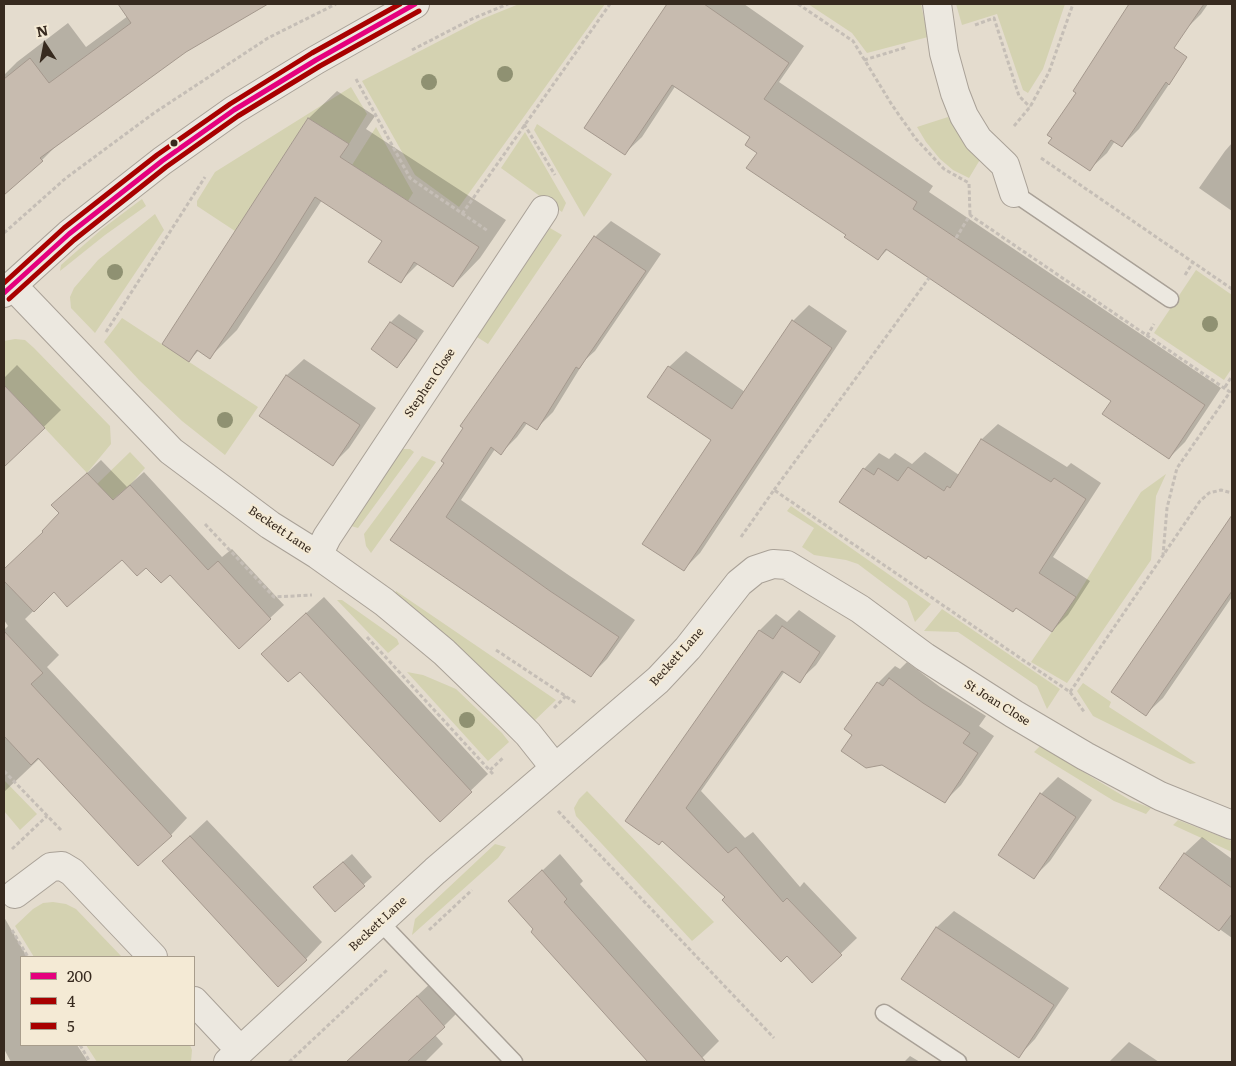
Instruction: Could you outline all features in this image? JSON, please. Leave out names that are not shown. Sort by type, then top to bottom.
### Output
[{"type":"street","points":[[8,289],[68,234],[170,155],[234,110],[415,4]]},
{"type":"street","points":[[937,4],[944,53],[955,93],[964,116],[978,138],[1005,165],[1014,193]]},
{"type":"street","name":"Stephen Close","points":[[318,555],[327,537],[544,210]]},
{"type":"street","name":"Beckett Lane","points":[[8,289],[86,363],[171,451],[270,526],[318,555],[384,602],[444,652],[528,734],[554,768]]},
{"type":"street","name":"Beckett Lane","points":[[234,1056],[380,922],[554,768],[624,711],[658,680],[688,648],[740,583],[755,570],[773,564]]},
{"type":"street","name":"St Joan Close","points":[[773,564],[787,565],[860,609],[925,657],[1014,714],[1085,756],[1160,796],[1232,825]]},
{"type":"street","points":[[15,894],[51,867],[62,866],[72,872],[152,956]]},
{"type":"street","points":[[195,1002],[234,1056]]},
{"type":"lane","points":[[1014,193],[1170,299]]},
{"type":"lane","points":[[380,922],[514,1062]]},
{"type":"lane","points":[[884,1013],[958,1062]]},
{"type":"path","points":[[4,233],[66,178],[154,113],[268,38],[336,4]]},
{"type":"path","points":[[410,50],[472,19],[508,4]]},
{"type":"path","points":[[462,214],[610,4]]},
{"type":"path","points":[[798,4],[853,41],[916,139],[944,169],[969,183],[970,215],[956,238]]},
{"type":"path","points":[[1012,128],[1030,107],[1049,72],[1073,4]]},
{"type":"path","points":[[348,84],[361,76]]},
{"type":"path","points":[[356,79],[410,178],[517,250]]},
{"type":"path","points":[[1038,157],[1232,289]]},
{"type":"path","points":[[86,363],[207,173]]},
{"type":"path","points":[[970,215],[1230,392],[1177,468],[1166,508],[1163,554]]},
{"type":"path","points":[[738,540],[929,278]]},
{"type":"path","points":[[1225,387],[1232,376]]},
{"type":"path","points":[[774,490],[1070,692],[1090,719]]},
{"type":"path","points":[[1070,692],[1200,501],[1209,493],[1221,490],[1232,492]]},
{"type":"path","points":[[200,518],[274,597],[318,594]]},
{"type":"path","points":[[366,636],[518,800]]},
{"type":"path","points":[[493,647],[578,705]]},
{"type":"path","points":[[551,817],[565,804]]},
{"type":"path","points":[[558,811],[774,1038]]},
{"type":"path","points":[[11,850],[47,816]]},
{"type":"path","points":[[289,1062],[472,890]]},
{"type":"path","points":[[9,925],[27,956]]},
{"type":"path","points":[[81,1046],[90,1062]]},
{"type":"shaded area","points":[[519,4],[605,4],[459,207],[415,175],[362,81],[482,19]]},
{"type":"shaded area","points":[[808,4],[921,4],[928,37],[867,53],[852,33]]},
{"type":"shaded area","points":[[956,4],[1065,4],[1043,69],[1028,93],[1023,90],[997,14],[962,25]]},
{"type":"shaded area","points":[[351,87],[367,114],[349,144],[308,118],[235,231],[197,206],[197,201],[215,172]]},
{"type":"shaded area","points":[[948,117],[957,132],[981,158],[969,178],[953,170],[940,159],[917,127]]},
{"type":"shaded area","points":[[537,124],[612,174],[584,217],[534,130]]},
{"type":"shaded area","points":[[376,127],[413,193],[408,201],[352,165]]},
{"type":"shaded area","points":[[525,132],[566,203],[562,212],[501,168]]},
{"type":"shaded area","points":[[142,199],[146,206],[105,235],[60,271],[61,265],[102,229]]},
{"type":"shaded area","points":[[155,214],[164,230],[95,333],[71,308],[70,297],[74,288],[98,260]]},
{"type":"shaded area","points":[[550,228],[562,235],[488,344],[477,337]]},
{"type":"shaded area","points":[[1196,270],[1232,295],[1232,368],[1224,380],[1154,333]]},
{"type":"shaded area","points":[[122,318],[258,407],[225,455],[182,421],[139,380],[104,342]]},
{"type":"shaded area","points":[[25,340],[34,348],[110,426],[111,444],[87,473],[4,385],[4,341]]},
{"type":"shaded area","points":[[401,449],[410,449],[414,452],[358,528],[351,526]]},
{"type":"shaded area","points":[[130,452],[145,468],[130,485],[112,500],[97,484]]},
{"type":"shaded area","points":[[422,456],[436,462],[371,553],[366,546],[364,534]]},
{"type":"shaded area","points":[[1166,474],[1156,496],[1151,560],[1067,683],[1031,662],[1076,597],[1141,492]]},
{"type":"shaded area","points":[[791,506],[931,604],[915,622],[907,601],[858,564],[846,560],[814,555],[802,547],[814,528],[787,511]]},
{"type":"shaded area","points":[[396,591],[556,700],[533,722],[395,595]]},
{"type":"shaded area","points":[[337,600],[342,600],[397,639],[399,644],[388,653]]},
{"type":"shaded area","points":[[942,609],[1060,689],[1047,709],[1037,686],[958,632],[924,631]]},
{"type":"shaded area","points":[[407,672],[423,675],[456,689],[509,742],[488,761]]},
{"type":"shaded area","points":[[1083,683],[1111,702],[1109,707],[1196,763],[1190,764],[1093,716],[1077,691]]},
{"type":"shaded area","points":[[1040,746],[1130,800],[1151,808],[1146,814],[1114,801],[1034,752]]},
{"type":"shaded area","points":[[4,780],[37,814],[20,830],[4,811]]},
{"type":"shaded area","points":[[587,791],[714,922],[692,941],[576,816],[574,808]]},
{"type":"shaded area","points":[[1178,820],[1232,841],[1232,852],[1173,825]]},
{"type":"shaded area","points":[[495,844],[506,847],[498,858],[412,935],[415,919]]},
{"type":"shaded area","points":[[43,903],[66,904],[76,909],[121,956],[33,956],[15,926],[33,909]]},
{"type":"shaded area","points":[[87,1046],[190,1046],[192,1050],[191,1062],[97,1062]]},
{"type":"building","points":[[118,4],[268,4],[186,52],[40,158],[43,161],[4,195],[4,79],[30,58],[49,83],[131,23]]},
{"type":"building","points":[[667,4],[704,4],[789,63],[764,99],[917,202],[913,209],[1205,405],[1169,459],[1102,414],[1111,401],[886,249],[878,260],[844,237],[846,235],[746,168],[757,153],[745,145],[750,137],[672,85],[625,155],[584,128]]},
{"type":"building","points":[[1129,4],[1204,4],[1174,48],[1187,57],[1169,85],[1166,82],[1122,147],[1111,140],[1090,171],[1048,143],[1052,138],[1047,135],[1076,93],[1073,91]]},
{"type":"building","points":[[308,118],[349,144],[340,157],[479,247],[453,287],[414,262],[401,283],[368,262],[382,241],[315,197],[210,359],[197,350],[189,362],[162,344]]},
{"type":"building","points":[[594,236],[646,271],[579,369],[576,367],[537,430],[524,422],[501,455],[491,447],[446,517],[550,591],[619,637],[591,677],[390,540],[444,463],[441,461],[463,428],[460,426]]},
{"type":"building","points":[[792,320],[832,348],[684,571],[642,544],[711,440],[647,397],[668,366],[732,409]]},
{"type":"building","points":[[390,322],[417,340],[397,368],[371,349]]},
{"type":"building","points":[[286,375],[360,425],[333,466],[259,416]]},
{"type":"building","points":[[4,385],[45,428],[4,467]]},
{"type":"building","points":[[981,439],[1051,482],[1054,478],[1086,499],[1039,573],[1076,597],[1052,632],[1016,608],[1013,612],[928,556],[926,559],[839,502],[863,468],[874,475],[878,468],[898,481],[908,467],[944,491],[947,486],[950,488]]},
{"type":"building","points":[[87,473],[113,500],[130,485],[208,570],[218,561],[271,619],[239,649],[170,575],[161,583],[146,568],[137,576],[122,560],[67,607],[54,592],[34,612],[4,581],[4,569],[43,532],[59,513],[51,505]]},
{"type":"building","points":[[1232,515],[1232,591],[1146,716],[1111,692]]},
{"type":"building","points":[[306,613],[472,792],[440,822],[300,672],[288,682],[261,654]]},
{"type":"building","points":[[782,626],[820,652],[800,683],[782,671],[686,808],[728,853],[736,847],[783,902],[787,898],[842,955],[812,983],[787,956],[781,962],[722,900],[725,897],[662,841],[659,845],[625,821],[759,630],[773,639]]},
{"type":"building","points":[[4,631],[43,673],[31,684],[172,836],[138,866],[38,758],[31,765],[4,736]]},
{"type":"building","points":[[889,678],[923,703],[970,733],[963,743],[978,753],[945,803],[882,765],[866,768],[841,751],[852,735],[844,729],[877,682],[883,686]]},
{"type":"building","points":[[1040,793],[1076,817],[1034,879],[998,855]]},
{"type":"building","points":[[190,836],[307,960],[278,987],[162,861]]},
{"type":"building","points":[[1184,853],[1232,888],[1232,914],[1219,931],[1159,888]]},
{"type":"building","points":[[343,862],[365,886],[335,912],[313,887]]},
{"type":"building","points":[[542,870],[567,899],[564,902],[706,1062],[648,1062],[531,932],[533,929],[508,901]]},
{"type":"building","points":[[936,927],[1054,1005],[1019,1058],[901,979]]},
{"type":"building","points":[[417,996],[445,1027],[407,1062],[346,1062]]},
{"type":"transit line","name":"5","points":[[4,283],[64,228],[157,155],[230,104],[312,53],[400,4]]},
{"type":"transit line","name":"200","points":[[4,293],[69,234],[162,161],[234,110],[316,60],[415,4]]},
{"type":"transit line","name":"4","points":[[9,299],[74,240],[166,167],[238,116],[320,66],[419,11]]}]
